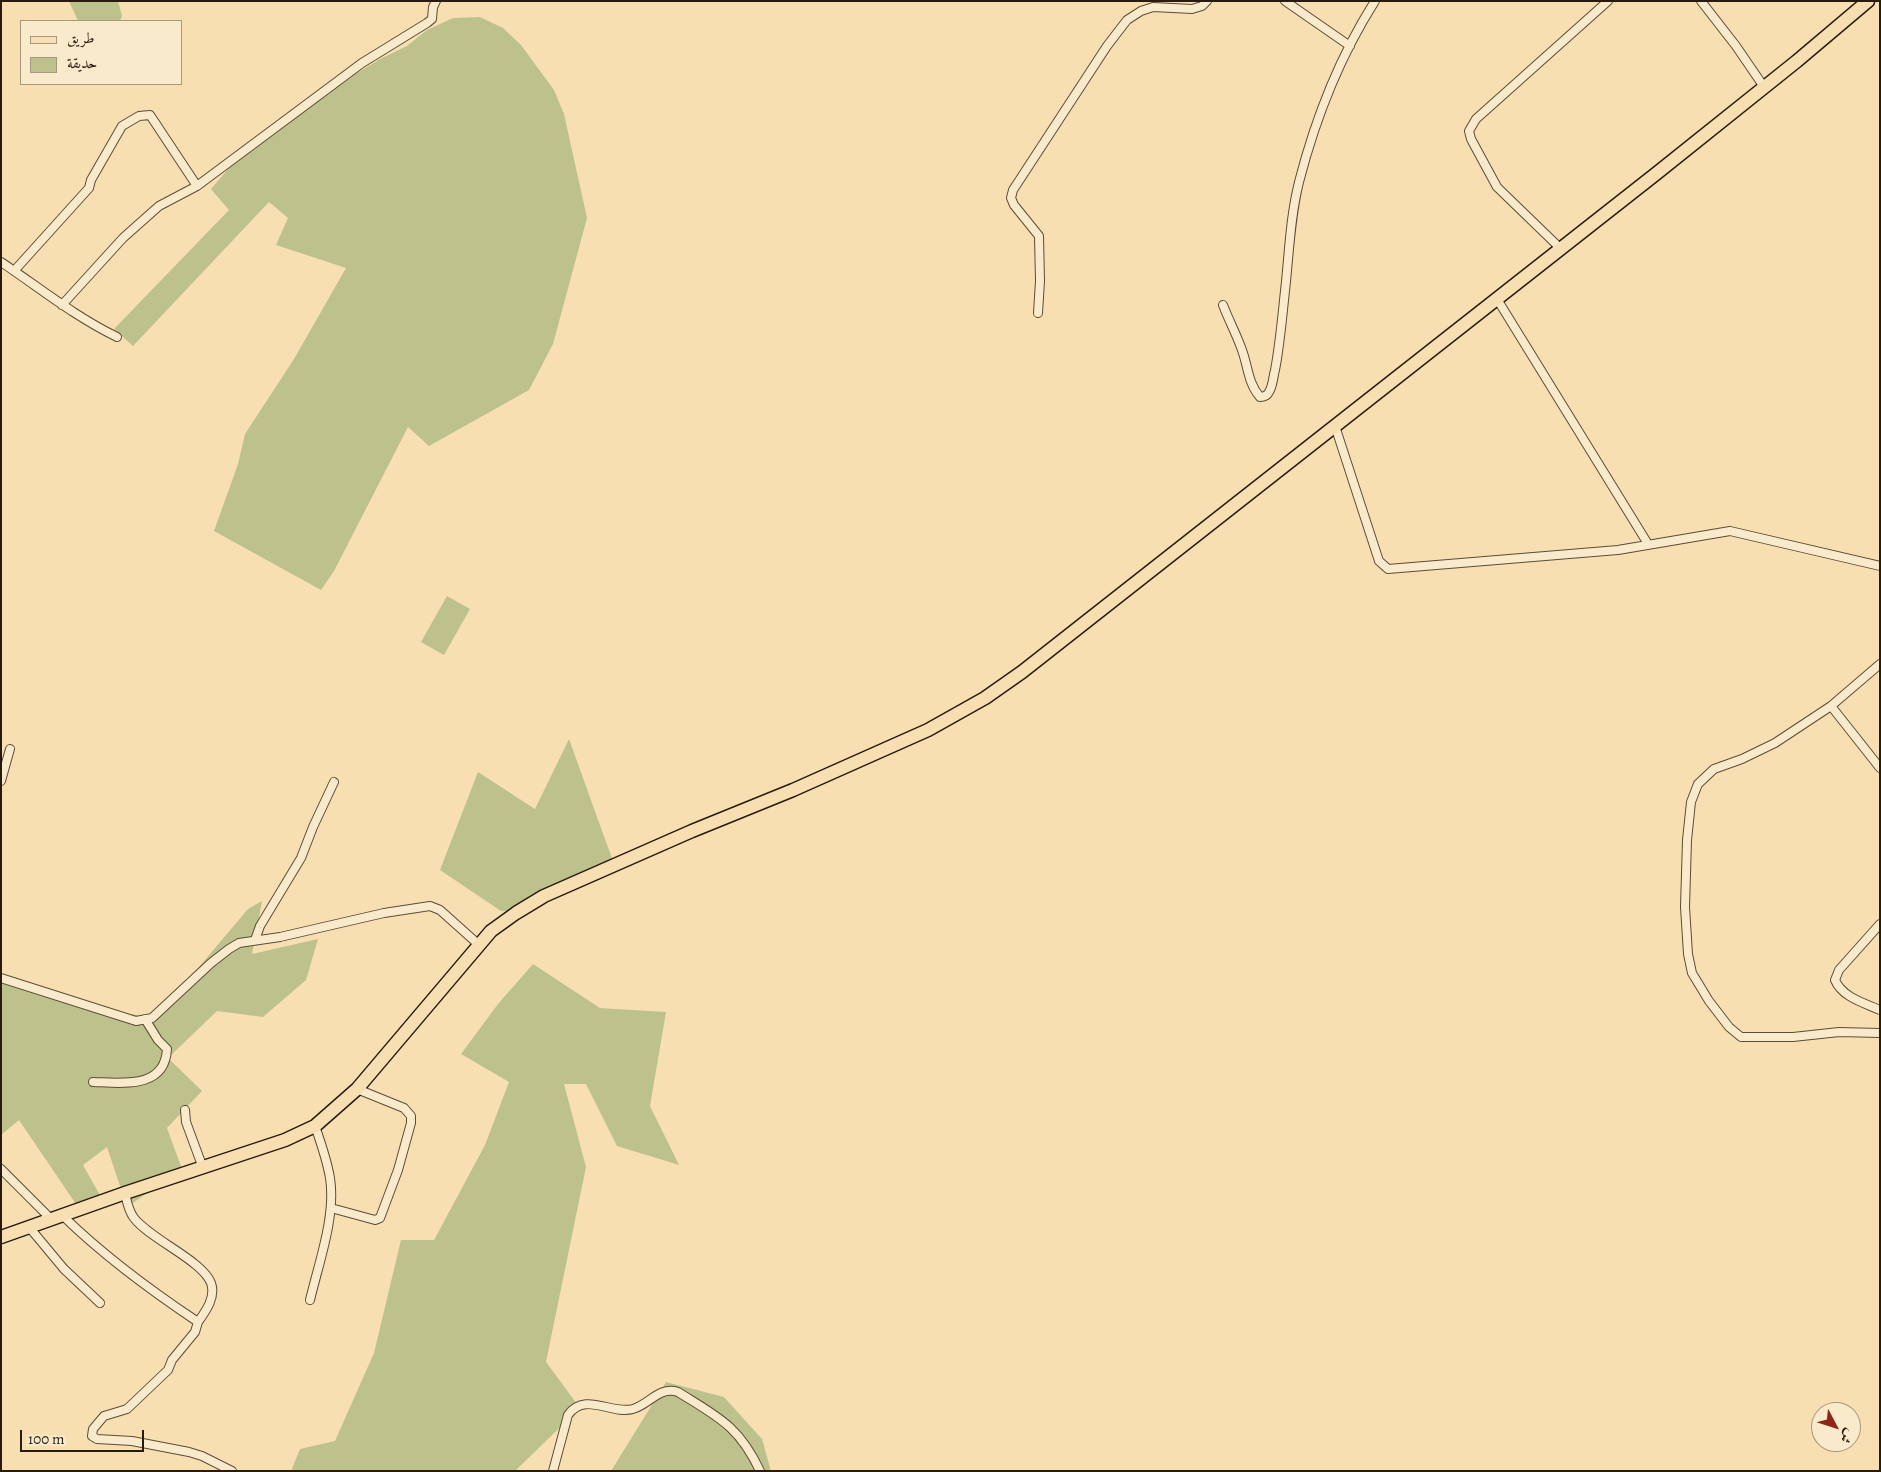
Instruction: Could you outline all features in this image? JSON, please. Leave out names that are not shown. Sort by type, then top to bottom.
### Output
[{"type":"main road","points":[[1,1237],[125,1193],[285,1140],[315,1126],[357,1089],[478,944],[503,922],[544,896],[692,831],[793,790],[928,730],[985,698],[1022,672],[1497,299],[1764,87],[1868,1]]},
{"type":"street","points":[[62,305],[123,238],[159,206],[197,186],[362,63],[427,24],[432,19],[433,7],[436,1]]},
{"type":"street","points":[[1038,313],[1040,282],[1039,236],[1038,232],[1014,206],[1011,198],[1013,190],[1107,46],[1127,20],[1140,11],[1153,7],[1192,9],[1199,8],[1207,1]]},
{"type":"street","points":[[1285,1],[1350,46]]},
{"type":"street","points":[[1223,306],[1243,352],[1251,382],[1260,398],[1264,397],[1269,394],[1272,384],[1279,344],[1291,234],[1299,184],[1312,137],[1350,46],[1375,1]]},
{"type":"street","points":[[1560,248],[1497,187],[1471,139],[1469,131],[1476,119],[1608,1]]},
{"type":"street","points":[[1700,1],[1736,46],[1764,87]]},
{"type":"street","points":[[14,271],[89,188],[91,180],[122,126],[139,116],[150,114],[197,186]]},
{"type":"street","points":[[1,262],[62,305],[98,328],[117,337]]},
{"type":"street","points":[[1497,299],[1648,544]]},
{"type":"street","points":[[1335,426],[1379,561],[1388,569],[1618,550],[1730,531],[1880,566]]},
{"type":"street","points":[[1880,664],[1831,706],[1775,743],[1742,759],[1714,769],[1698,784],[1691,802],[1687,840],[1685,907],[1688,954],[1692,973],[1709,1001],[1729,1027],[1741,1037],[1792,1037],[1839,1032],[1880,1033]]},
{"type":"street","points":[[1831,706],[1880,768]]},
{"type":"street","points":[[1,781],[10,749]]},
{"type":"street","points":[[255,940],[260,926],[301,858],[312,828],[334,782]]},
{"type":"street","points":[[1,978],[136,1020],[152,1018],[187,984],[229,949],[255,940],[280,937],[430,906],[440,910],[478,944]]},
{"type":"street","points":[[1880,924],[1844,963],[1835,980],[1840,989],[1848,995],[1880,1010]]},
{"type":"street","points":[[93,1082],[116,1083],[138,1081],[148,1079],[159,1073],[166,1060],[167,1049],[158,1040],[145,1019]]},
{"type":"street","points":[[331,1208],[378,1220],[398,1170],[411,1123],[411,1116],[404,1108],[357,1089]]},
{"type":"street","points":[[184,1110],[186,1122],[203,1168]]},
{"type":"street","points":[[310,1300],[331,1208],[331,1180],[315,1126]]},
{"type":"street","points":[[1,1170],[58,1218],[133,1276],[198,1322]]},
{"type":"street","points":[[125,1193],[128,1206],[134,1218],[152,1235],[197,1267],[210,1282],[212,1291],[211,1301],[198,1322],[195,1332],[172,1360],[168,1370],[127,1408],[104,1416],[93,1429],[92,1436],[97,1439],[132,1441],[189,1452],[202,1456],[232,1471]]},
{"type":"street","points":[[29,1227],[64,1269],[100,1303]]},
{"type":"street","points":[[553,1471],[568,1415],[573,1408],[582,1404],[620,1410],[634,1409],[664,1390],[678,1392],[727,1423],[751,1453],[760,1471]]},
{"type":"green space","points":[[69,1],[118,1],[122,16],[120,20],[78,20]]},
{"type":"green space","points":[[480,17],[503,28],[521,45],[554,90],[564,114],[587,218],[553,344],[529,390],[429,446],[408,427],[334,571],[321,590],[214,531],[238,464],[245,434],[294,359],[346,268],[276,245],[288,218],[269,202],[133,346],[114,329],[229,210],[211,189],[246,148],[313,105],[354,75],[380,59],[407,46],[427,30],[453,18]]},
{"type":"green space","points":[[447,596],[470,609],[444,655],[421,642]]},
{"type":"green space","points":[[569,739],[614,864],[513,911],[501,911],[440,870],[478,772],[535,809]]},
{"type":"green space","points":[[262,901],[252,954],[318,939],[306,980],[263,1017],[217,1011],[168,1058],[202,1091],[167,1128],[182,1169],[127,1207],[107,1147],[83,1165],[102,1199],[80,1210],[19,1120],[1,1135],[1,980],[105,1009],[146,1017],[171,1000],[248,909]]},
{"type":"green space","points":[[533,964],[600,1008],[666,1012],[650,1106],[679,1165],[617,1146],[586,1084],[564,1084],[586,1167],[546,1362],[580,1408],[515,1471],[291,1471],[300,1449],[335,1441],[374,1353],[401,1240],[434,1240],[485,1145],[509,1082],[461,1054],[498,1004]]},
{"type":"green space","points":[[666,1382],[724,1397],[762,1439],[771,1471],[611,1471]]}]
